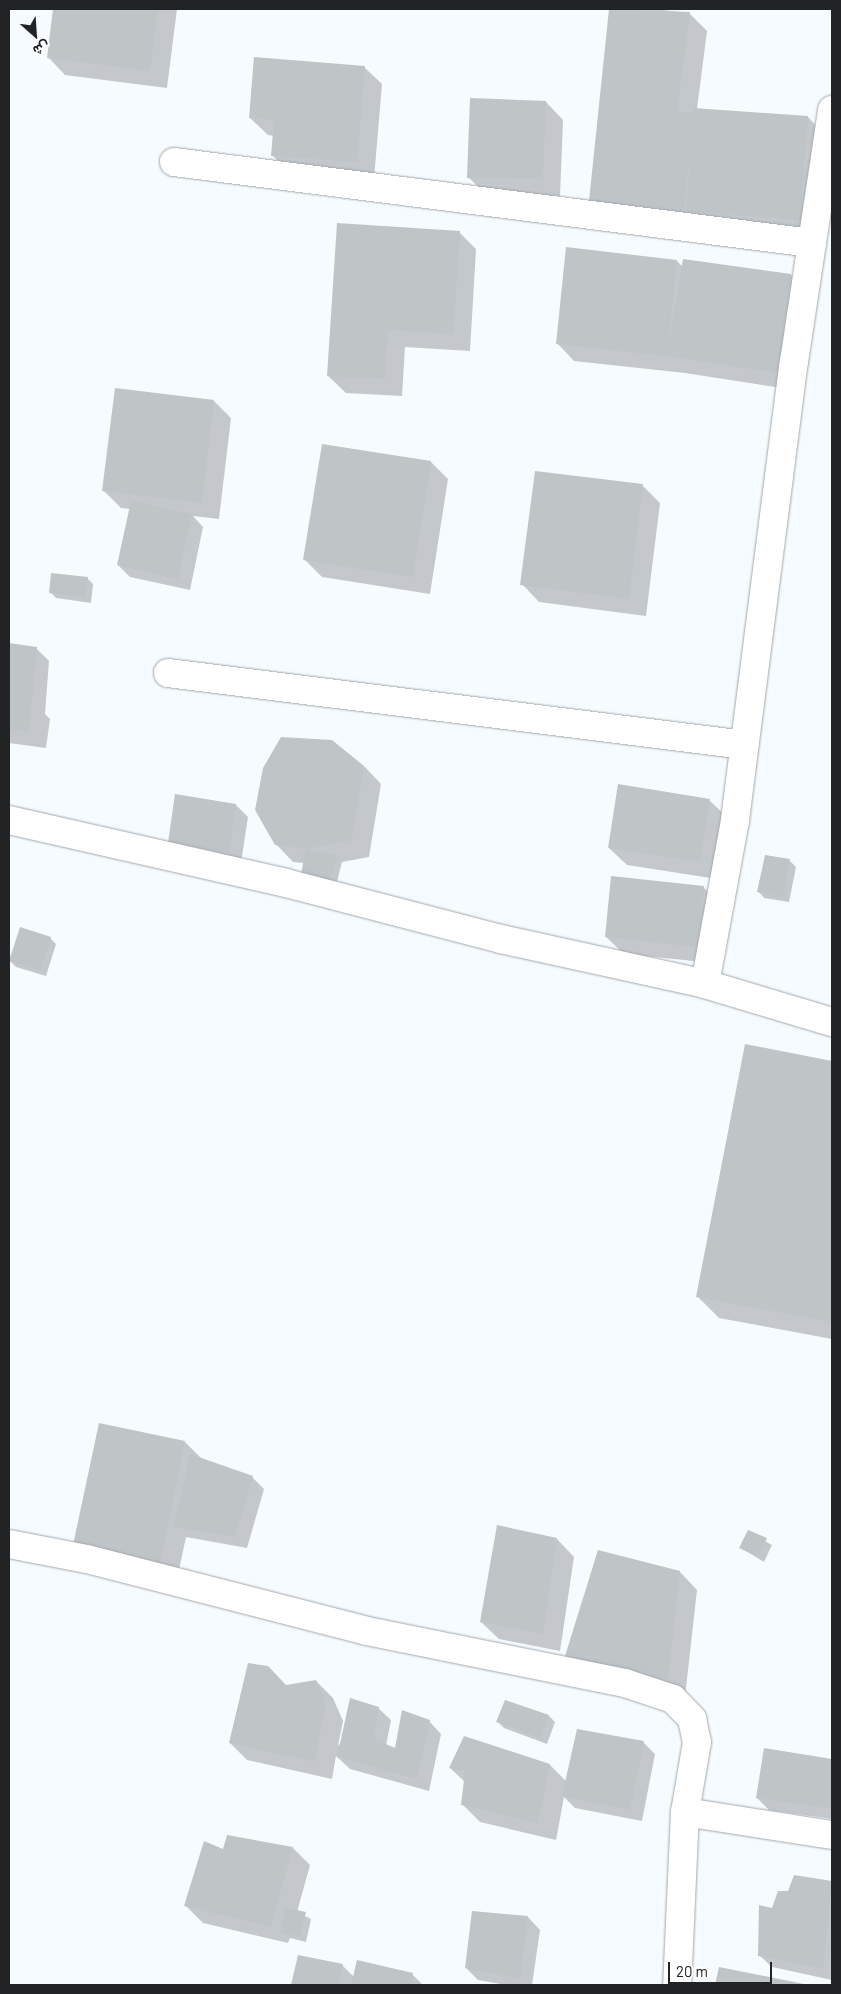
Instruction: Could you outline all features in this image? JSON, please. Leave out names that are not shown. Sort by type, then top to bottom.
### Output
[{"type":"street","points":[[705,984],[735,820],[812,243],[832,110]]},
{"type":"street","points":[[174,162],[812,243]]},
{"type":"street","points":[[168,673],[745,745]]},
{"type":"street","points":[[9,820],[286,883],[501,939],[705,984],[832,1022]]},
{"type":"street","points":[[9,1544],[87,1559],[367,1631],[625,1683],[673,1698],[692,1719],[697,1742],[685,1812],[677,1985]]},
{"type":"street","points":[[685,1812],[832,1835]]},
{"type":"building","points":[[53,9],[158,9],[150,71],[47,58]]},
{"type":"building","points":[[609,9],[690,12],[677,111],[694,113],[694,108],[808,116],[800,220],[686,211],[692,134],[684,210],[589,201]]},
{"type":"building","points":[[254,57],[365,66],[357,162],[271,156],[274,120],[249,118]]},
{"type":"building","points":[[470,98],[546,101],[543,179],[467,178]]},
{"type":"building","points":[[337,223],[460,231],[453,334],[388,330],[385,379],[327,376]]},
{"type":"building","points":[[566,247],[677,260],[668,348],[683,259],[791,274],[778,373],[666,356],[556,344]]},
{"type":"building","points":[[115,388],[214,400],[202,503],[102,491]]},
{"type":"building","points":[[322,444],[431,461],[413,577],[303,560]]},
{"type":"building","points":[[535,471],[643,484],[629,599],[520,585]]},
{"type":"building","points":[[131,501],[192,514],[178,579],[117,565]]},
{"type":"building","points":[[51,573],[88,577],[85,597],[49,593]]},
{"type":"building","points":[[9,643],[37,647],[29,731],[9,729]]},
{"type":"building","points":[[281,737],[332,740],[364,766],[352,840],[306,849],[275,845],[255,810],[263,768]]},
{"type":"building","points":[[618,784],[710,799],[700,862],[608,848]]},
{"type":"building","points":[[175,794],[236,804],[229,852],[168,843]]},
{"type":"building","points":[[306,849],[337,856],[330,880],[301,874]]},
{"type":"building","points":[[765,855],[790,859],[783,897],[757,892]]},
{"type":"building","points":[[611,876],[704,886],[697,947],[605,937]]},
{"type":"building","points":[[20,927],[51,937],[40,971],[9,961]]},
{"type":"building","points":[[745,1044],[832,1061],[832,1322],[696,1297]]},
{"type":"building","points":[[99,1423],[185,1441],[160,1563],[73,1545]]},
{"type":"building","points":[[190,1454],[253,1476],[235,1537],[174,1527]]},
{"type":"building","points":[[497,1525],[557,1538],[543,1634],[480,1622]]},
{"type":"building","points":[[748,1530],[767,1538],[758,1557],[739,1548]]},
{"type":"building","points":[[598,1550],[680,1571],[668,1680],[565,1656]]},
{"type":"building","points":[[248,1663],[268,1666],[286,1685],[316,1680],[326,1703],[315,1762],[229,1743]]},
{"type":"building","points":[[350,1698],[379,1707],[374,1739],[395,1748],[402,1710],[430,1720],[417,1779],[337,1757]]},
{"type":"building","points":[[505,1700],[549,1715],[541,1738],[496,1722]]},
{"type":"building","points":[[577,1729],[644,1741],[630,1810],[562,1796]]},
{"type":"building","points":[[464,1736],[550,1764],[538,1823],[461,1805],[465,1771],[449,1768]]},
{"type":"building","points":[[764,1748],[832,1759],[832,1809],[756,1798]]},
{"type":"building","points":[[227,1835],[293,1847],[271,1927],[184,1906],[204,1841],[223,1849]]},
{"type":"building","points":[[794,1875],[832,1881],[823,1969],[758,1956],[759,1905],[772,1908],[778,1891],[788,1891]]},
{"type":"building","points":[[286,1908],[306,1912],[300,1937],[280,1932]]},
{"type":"building","points":[[472,1911],[528,1916],[520,1979],[465,1968]]},
{"type":"building","points":[[298,1955],[343,1964],[338,1985],[291,1985]]},
{"type":"building","points":[[357,1960],[413,1973],[410,1985],[351,1985]]},
{"type":"building","points":[[719,1967],[804,1984],[804,1985],[715,1985]]}]
